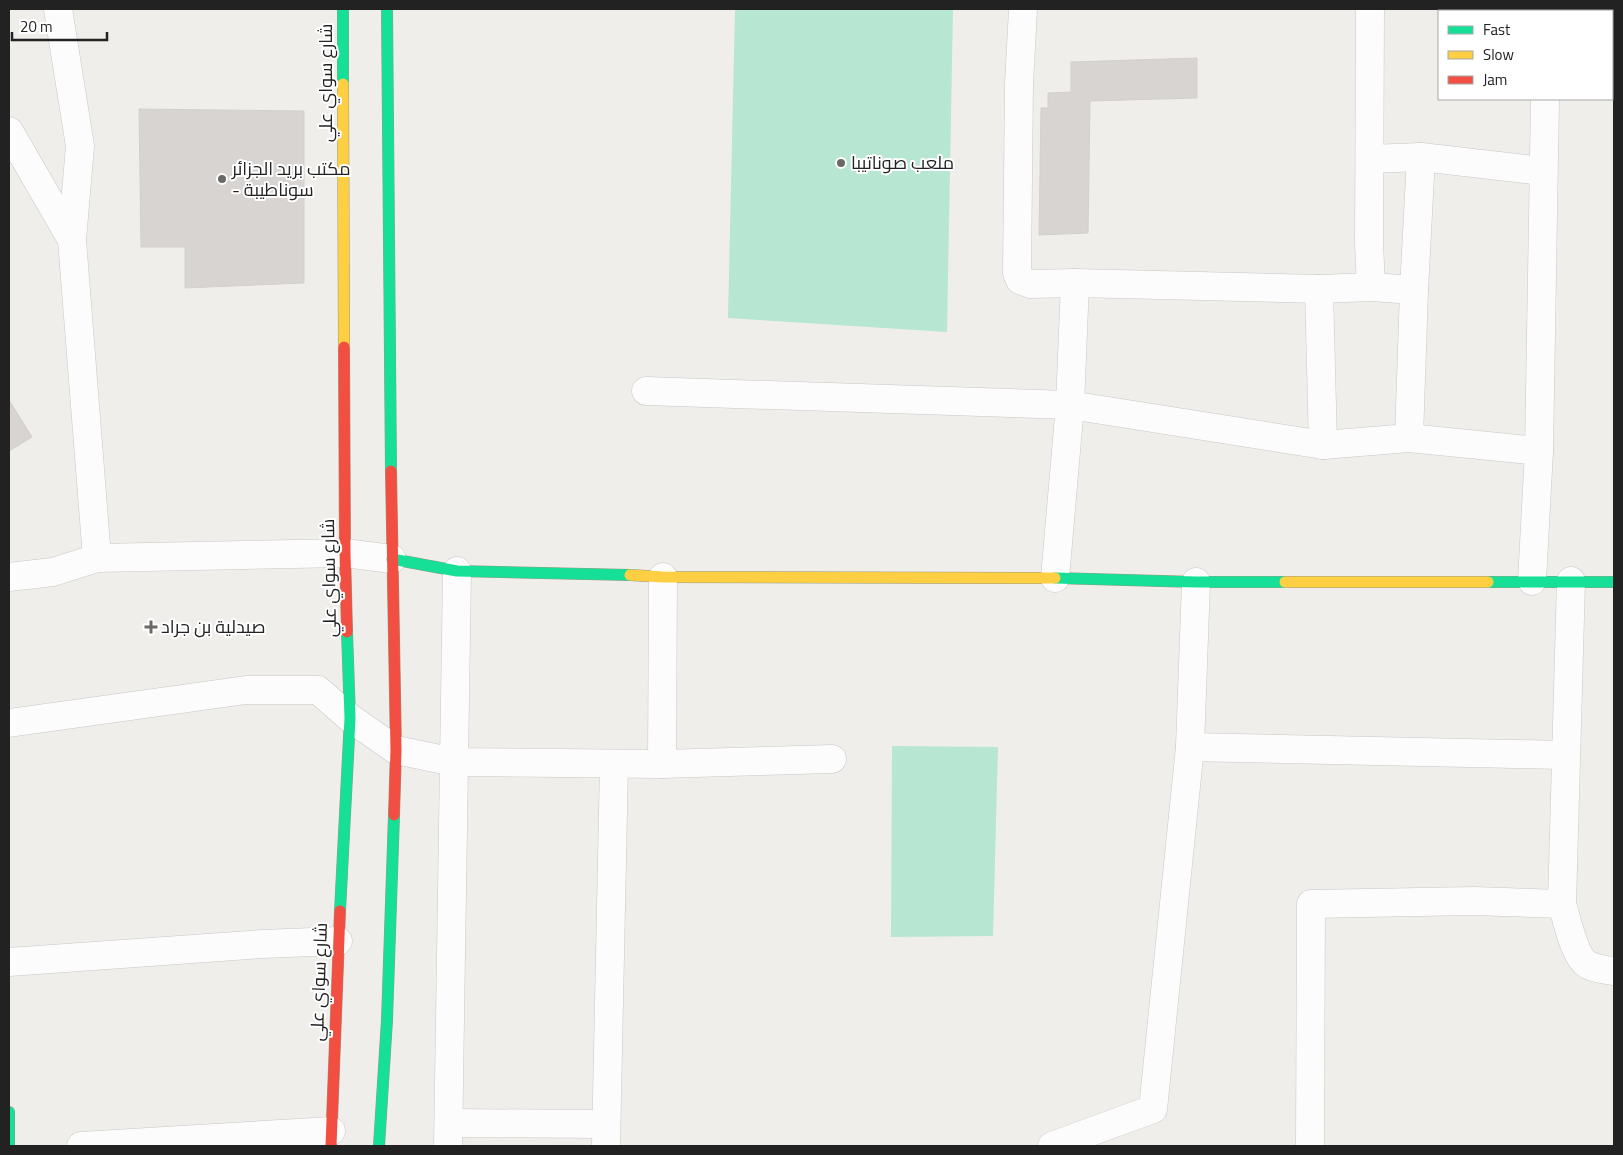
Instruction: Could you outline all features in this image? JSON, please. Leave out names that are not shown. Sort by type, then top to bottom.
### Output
[{"type":"main road","name":"شارع سواي علي","points":[[331,1139],[338,941],[350,718],[345,553],[348,184],[343,9]]},
{"type":"main road","points":[[379,1146],[387,1020],[396,750],[383,185],[387,9]]},
{"type":"main road","points":[[392,559],[457,571],[620,574],[663,577],[1054,578],[1196,582],[1614,582]]},
{"type":"main road","points":[[9,1112],[9,1146]]},
{"type":"street","points":[[58,9],[80,146],[72,240],[97,558]]},
{"type":"street","points":[[1022,9],[1019,84],[1017,273],[1020,280],[1032,284],[1076,283],[1319,289],[1371,287],[1414,290]]},
{"type":"street","points":[[1370,9],[1369,243],[1371,287]]},
{"type":"street","points":[[1532,581],[1539,451],[1545,100]]},
{"type":"street","points":[[9,131],[72,240]]},
{"type":"street","points":[[1370,159],[1421,157],[1543,170]]},
{"type":"street","points":[[1409,438],[1421,157]]},
{"type":"street","points":[[1054,578],[1070,405],[1076,283]]},
{"type":"street","points":[[1319,289],[1322,445]]},
{"type":"street","points":[[646,391],[1070,405],[1322,445],[1409,438],[1539,451]]},
{"type":"street","points":[[9,577],[53,572],[97,558],[345,553],[392,559]]},
{"type":"street","points":[[457,571],[449,1134],[606,1135],[614,764]]},
{"type":"street","points":[[662,764],[663,577]]},
{"type":"street","points":[[1571,581],[1562,904],[1576,951],[1586,964],[1602,970],[1614,971]]},
{"type":"street","points":[[1052,1146],[1153,1109],[1190,747],[1196,582]]},
{"type":"street","points":[[9,722],[246,690],[318,690],[350,718],[396,750],[454,762],[662,764],[832,758]]},
{"type":"street","points":[[1190,747],[1565,756]]},
{"type":"street","points":[[1310,1146],[1311,904],[1474,901],[1562,904]]},
{"type":"street","points":[[9,962],[262,944],[338,941]]},
{"type":"street","points":[[80,1146],[331,1139]]},
{"type":"green space","name":"ملعب صوناتيبا","points":[[735,9],[953,9],[947,332],[728,318]]},
{"type":"green space","points":[[892,746],[998,747],[993,936],[891,937]]},
{"type":"building","points":[[1197,58],[1197,98],[1090,101],[1088,233],[1039,235],[1041,108],[1048,108],[1048,93],[1071,92],[1071,62]]},
{"type":"building","name":"مكتب بريد الجزائر - سوناطيبة","points":[[139,109],[304,111],[304,283],[185,288],[185,247],[141,247]]},
{"type":"building","points":[[9,400],[32,437],[9,451]]},
{"type":"traffic: fast","points":[[343,9],[343,84]]},
{"type":"traffic: fast","points":[[387,9],[391,471]]},
{"type":"traffic: fast","points":[[392,559],[457,571],[630,575]]},
{"type":"traffic: fast","points":[[1055,578],[1196,582],[1285,582]]},
{"type":"traffic: fast","points":[[1488,582],[1614,582]]},
{"type":"traffic: fast","points":[[340,911],[350,718],[347,632]]},
{"type":"traffic: fast","points":[[379,1146],[387,1020],[394,815]]},
{"type":"traffic: fast","points":[[9,1112],[9,1146]]},
{"type":"traffic: slow","points":[[343,84],[344,347]]},
{"type":"traffic: slow","points":[[630,575],[663,577],[1055,578]]},
{"type":"traffic: slow","points":[[1285,582],[1488,582]]},
{"type":"traffic: jam","points":[[344,347],[347,632]]},
{"type":"traffic: jam","points":[[391,471],[396,750],[394,815]]},
{"type":"traffic: jam","points":[[331,1146],[340,911]]},
{"type":"place","name":"ملعب صوناتيبا","points":[[841,163]]},
{"type":"place","name":"مكتب بريد الجزائر - سوناطيبة","points":[[222,179]]},
{"type":"place","name":"صيدلية بن جراد","points":[[151,627]]}]
